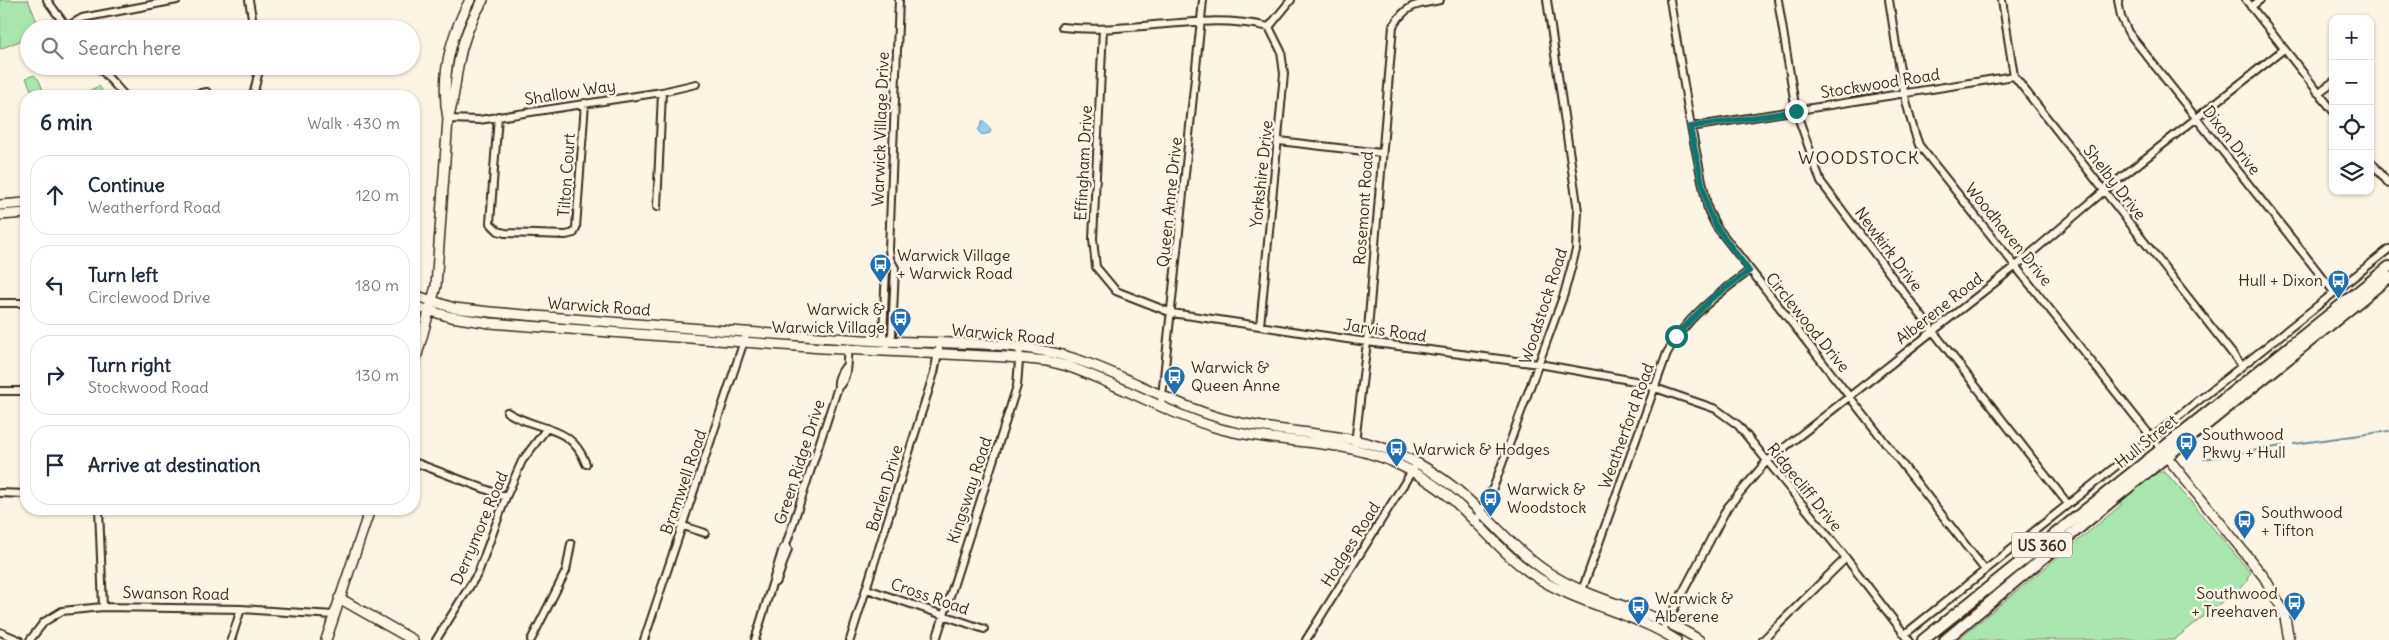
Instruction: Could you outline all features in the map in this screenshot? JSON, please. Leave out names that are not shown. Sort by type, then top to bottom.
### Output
[{"type":"main road","points":[[448,119],[444,97],[448,61],[458,26],[470,0]]},
{"type":"main road","points":[[420,346],[433,302],[437,272],[448,119],[454,100],[457,69],[464,38],[483,0]]},
{"type":"main road","points":[[0,205],[20,203]]},
{"type":"main road","points":[[0,215],[20,213]]},
{"type":"main road","name":"Hull Street","points":[[1924,640],[2389,267]]},
{"type":"main road","name":"Hull Street","points":[[1945,640],[2389,277]]},
{"type":"main road","name":"Warwick Road","points":[[420,297],[433,302],[490,312],[850,339],[938,353],[1020,358],[1067,366],[1110,382],[1201,422],[1242,434],[1354,450],[1391,461],[1444,492],[1519,564],[1544,582],[1562,592],[1662,632],[1676,640]]},
{"type":"main road","name":"Warwick Road","points":[[420,308],[430,312],[490,323],[745,342],[848,349],[940,344],[1020,348],[1061,355],[1204,412],[1243,424],[1355,440],[1386,448],[1417,463],[1458,490],[1524,556],[1558,579],[1668,623],[1699,640]]},
{"type":"main road","name":"Woodhaven Drive","points":[[2160,449],[2264,577],[2284,612],[2290,640]]},
{"type":"main road","points":[[326,640],[368,515]]},
{"type":"main road","points":[[339,598],[413,640]]},
{"type":"street","points":[[47,0],[61,20]]},
{"type":"street","points":[[79,20],[178,0]]},
{"type":"street","points":[[249,0],[252,20]]},
{"type":"street","name":"Warwick Village Drive","points":[[886,346],[883,334],[886,268],[890,259],[899,0]]},
{"type":"street","name":"Queen Anne Drive","points":[[1161,406],[1203,0]]},
{"type":"street","name":"Rosemont Road","points":[[1354,450],[1366,342],[1393,26],[1402,10],[1440,0]]},
{"type":"street","name":"Woodstock Road","points":[[1475,522],[1494,486],[1564,294],[1576,250],[1578,226],[1547,0]]},
{"type":"street","name":"Circlewood Drive","points":[[1670,0],[1690,127],[1708,210],[1716,226],[1749,271],[1850,395],[1985,570]]},
{"type":"street","name":"Newkirk Drive","points":[[1778,0],[1796,111],[1822,182],[1932,330],[2068,504]]},
{"type":"street","name":"Woodhaven Drive","points":[[1889,0],[1905,93],[1919,146],[2160,449]]},
{"type":"street","name":"Shelby Drive","points":[[2002,0],[2014,76],[2242,366]]},
{"type":"street","name":"Dixon Drive","points":[[2118,0],[2121,17],[2128,32],[2334,292]]},
{"type":"street","points":[[2246,0],[2329,106]]},
{"type":"street","points":[[2251,7],[2260,0]]},
{"type":"street","points":[[1062,27],[1103,29],[1201,20],[1247,22],[1269,27],[1288,1]]},
{"type":"street","name":"Yorkshire Drive","points":[[1260,326],[1284,74],[1282,51],[1269,27]]},
{"type":"street","name":"Effingham Drive","points":[[1103,29],[1093,239],[1096,267],[1116,291]]},
{"type":"street","name":"Alberene Road","points":[[1662,632],[1727,508],[1766,462],[2016,266],[2104,191],[2284,50]]},
{"type":"street","points":[[106,75],[119,90]]},
{"type":"street","points":[[254,90],[258,75]]},
{"type":"street","name":"Stockwood Road","points":[[1690,127],[2014,76]]},
{"type":"street","name":"Shallow Way","points":[[448,119],[466,120],[498,116],[662,92],[696,84]]},
{"type":"street","points":[[2318,93],[2329,85]]},
{"type":"street","points":[[657,207],[662,92]]},
{"type":"street","name":"Tilton Court","points":[[498,116],[490,223],[498,232],[566,235],[574,233],[576,228],[585,103]]},
{"type":"street","points":[[1279,141],[1381,153]]},
{"type":"street","points":[[2374,165],[2389,184]]},
{"type":"street","points":[[1904,634],[2389,249]]},
{"type":"street","name":"Weatherford Road","points":[[1580,589],[1584,586],[1667,353],[1686,323],[1711,299],[1749,271]]},
{"type":"street","name":"Jarvis Road","points":[[1116,291],[1172,313],[1366,342],[1539,364],[1635,381],[1653,388]]},
{"type":"street","points":[[0,303],[20,303]]},
{"type":"street","name":"Bramwell Road","points":[[644,640],[748,332]]},
{"type":"street","name":"Green Ridge Drive","points":[[755,640],[774,583],[777,580],[788,549],[786,545],[838,387],[837,383],[845,368],[850,339]]},
{"type":"street","name":"Barlen Drive","points":[[850,640],[934,373],[940,344]]},
{"type":"street","name":"Kingsway Road","points":[[936,640],[1017,386],[1020,348]]},
{"type":"street","name":"Ridgecliff Drive","points":[[1653,388],[1716,410],[1738,425],[1766,462],[1846,558],[1909,640]]},
{"type":"street","points":[[0,391],[20,391]]},
{"type":"street","points":[[507,412],[518,419],[547,428],[576,443],[586,464]]},
{"type":"street","name":"Derrymore Road","points":[[436,640],[478,573],[506,496],[522,461],[547,428]]},
{"type":"street","name":"Hodges Road","points":[[1306,640],[1417,463]]},
{"type":"street","points":[[420,464],[506,496]]},
{"type":"street","points":[[0,494],[20,494]]},
{"type":"street","points":[[99,515],[103,607]]},
{"type":"street","points":[[674,522],[704,533]]},
{"type":"street","points":[[531,640],[566,571],[571,544]]},
{"type":"street","points":[[1763,640],[1846,558]]},
{"type":"street","name":"Cross Road","points":[[867,589],[984,629]]},
{"type":"street","name":"Swanson Road","points":[[30,640],[44,622],[62,611],[103,607],[241,609],[334,615]]},
{"type":"street","points":[[231,640],[241,609]]},
{"type":"street","points":[[0,632],[19,640]]},
{"type":"green space","points":[[0,0],[28,0],[36,20],[20,20],[20,41],[0,49]]},
{"type":"green space","points":[[34,75],[39,80],[43,90],[31,90],[26,78]]},
{"type":"green space","points":[[99,86],[102,90],[91,90]]},
{"type":"green space","points":[[2158,472],[2164,472],[2169,476],[2251,573],[2248,576],[2247,582],[2174,640],[1957,640],[2120,506],[2124,498]]},
{"type":"green space","points":[[1485,523],[1548,577],[1521,562],[1484,525]]},
{"type":"water","points":[[983,120],[991,129],[990,133],[982,135],[978,131]]},
{"type":"waterway","points":[[2294,444],[2389,431]]},
{"type":"waterway","points":[[2204,459],[2282,446]]},
{"type":"place","name":"Warwick Village + Warwick Road","points":[[881,283]]},
{"type":"place","name":"Hull + Dixon","points":[[2339,299]]},
{"type":"place","name":"Warwick & Warwick Village","points":[[901,337]]},
{"type":"place","name":"Warwick & Queen Anne","points":[[1175,395]]},
{"type":"place","name":"Southwood Pkwy + Hull","points":[[2186,462]]},
{"type":"place","name":"Warwick & Hodges","points":[[1397,468]]},
{"type":"place","name":"Warwick & Woodstock","points":[[1491,517]]},
{"type":"place","name":"Southwood + Tifton","points":[[2245,540]]},
{"type":"place","name":"Southwood + Treehaven","points":[[2294,621]]},
{"type":"place","name":"Warwick & Alberene","points":[[1639,626]]},
{"type":"district","name":"WOODSTOCK","points":[[1859,157]]},
{"type":"route","points":[[1676,336],[1686,323],[1711,299],[1749,271],[1716,226],[1708,210],[1690,127],[1796,111]]}]
